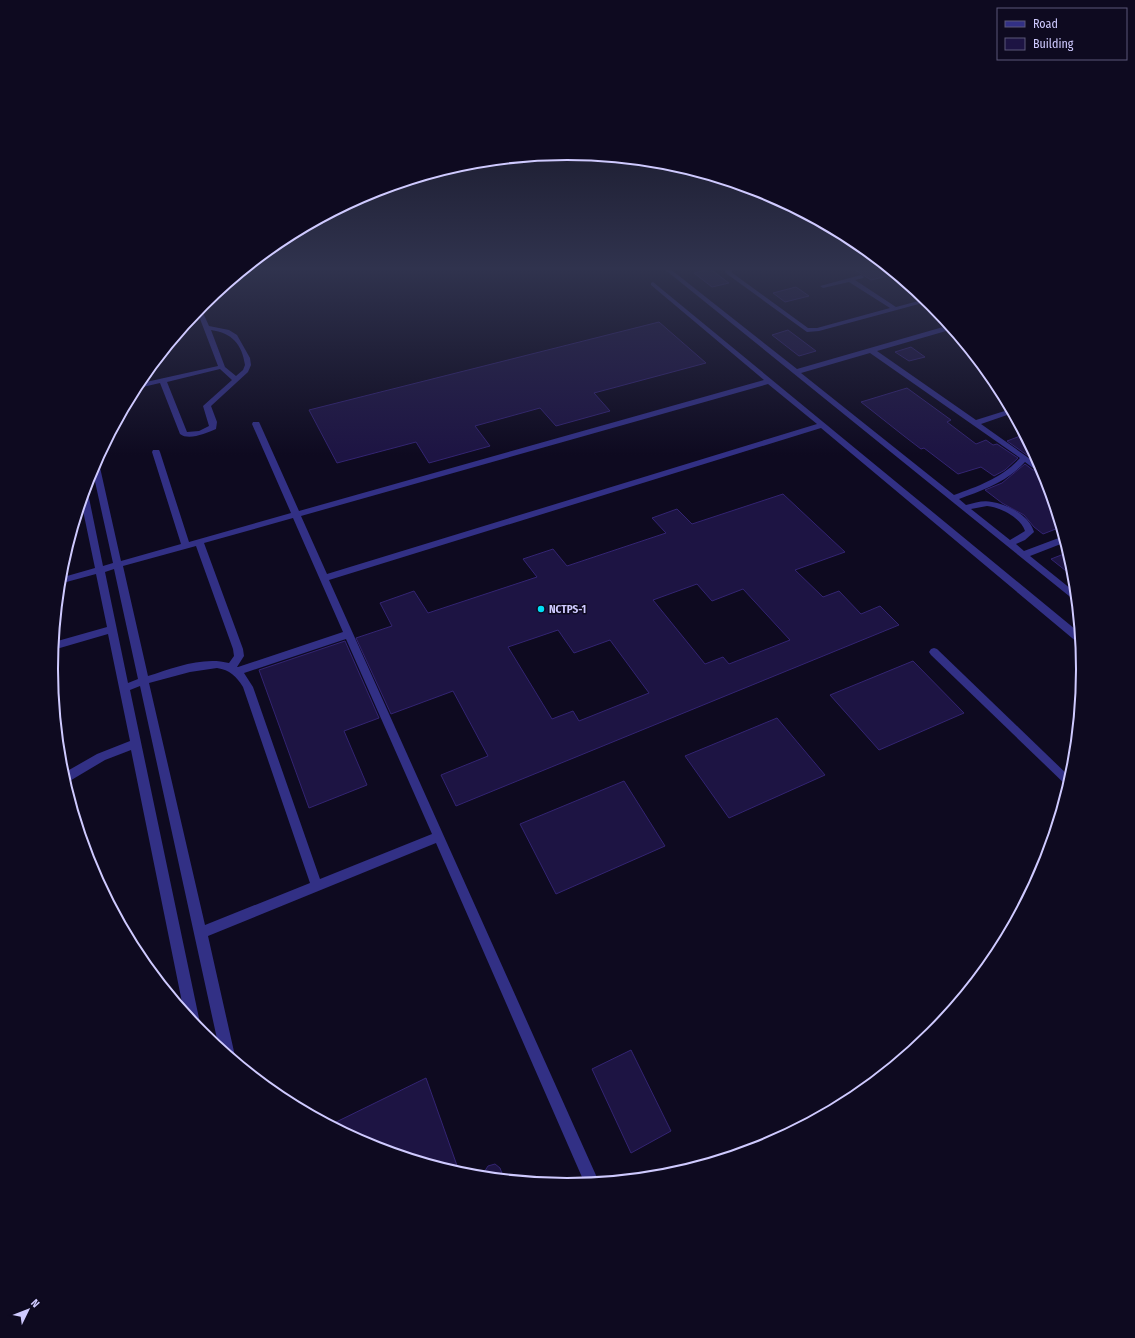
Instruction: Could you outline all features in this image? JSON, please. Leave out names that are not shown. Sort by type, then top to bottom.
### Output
[{"type":"lane","points":[[208,330],[222,367],[227,373],[236,379]]},
{"type":"lane","points":[[163,381],[181,430],[184,434],[200,433],[212,427],[213,422],[207,406],[246,371],[248,365],[245,354],[237,338],[227,332],[219,330]]},
{"type":"lane","points":[[709,330],[1076,636]]},
{"type":"lane","points":[[745,330],[1071,594]]},
{"type":"lane","points":[[795,372],[940,330]]},
{"type":"lane","points":[[871,350],[1033,464]]},
{"type":"lane","points":[[145,385],[222,367]]},
{"type":"lane","points":[[66,579],[770,381]]},
{"type":"lane","points":[[975,423],[1008,412]]},
{"type":"lane","points":[[256,424],[589,1177]]},
{"type":"lane","points":[[324,578],[823,425]]},
{"type":"lane","points":[[156,452],[186,545]]},
{"type":"lane","points":[[952,498],[1003,478],[1015,469],[1024,458]]},
{"type":"lane","points":[[97,473],[226,1046]]},
{"type":"lane","points":[[86,503],[191,1012]]},
{"type":"lane","points":[[964,508],[977,504],[998,505],[1005,507],[1026,523],[1030,532],[1022,538],[1009,544]]},
{"type":"lane","points":[[199,541],[238,649],[239,656],[233,670]]},
{"type":"lane","points":[[1023,555],[1061,541]]},
{"type":"lane","points":[[59,644],[112,629]]},
{"type":"lane","points":[[233,670],[349,634]]},
{"type":"lane","points":[[934,652],[1065,779]]},
{"type":"lane","points":[[124,688],[208,665],[226,666],[240,673],[248,687],[317,887]]},
{"type":"lane","points":[[70,776],[101,757],[135,744]]},
{"type":"lane","points":[[201,933],[438,837]]},
{"type":"building","points":[[625,330],[669,330],[706,363],[594,393],[610,411],[556,426],[540,408],[475,426],[490,446],[429,463],[416,442],[337,463],[309,410]]},
{"type":"building","points":[[789,330],[816,351],[799,356],[772,335]]},
{"type":"building","points":[[911,347],[925,357],[909,361],[895,352]]},
{"type":"building","points":[[907,388],[951,420],[947,422],[976,444],[986,440],[993,445],[997,444],[1018,458],[1005,470],[994,476],[981,467],[958,474],[924,448],[921,449],[861,402]]},
{"type":"building","points":[[1020,436],[1030,457],[1007,441]]},
{"type":"building","points":[[1025,464],[1033,470],[1036,470],[1038,474],[1057,528],[1043,534],[1034,527],[1024,515],[1002,503],[985,490],[1002,483]]},
{"type":"building","points":[[783,494],[845,552],[795,570],[823,597],[839,591],[861,614],[880,606],[899,625],[456,806],[441,775],[488,756],[453,691],[391,714],[356,638],[392,626],[380,603],[414,591],[428,613],[537,577],[523,559],[553,549],[567,566],[666,533],[652,518],[677,509],[692,524]],"holes":[[[697,584],[712,601],[743,589],[790,640],[729,664],[723,657],[705,664],[653,600]],[[558,630],[574,653],[610,640],[649,693],[579,721],[573,711],[552,719],[508,647]]]},
{"type":"building","points":[[1064,554],[1067,572],[1051,559]]},
{"type":"building","points":[[345,641],[379,718],[344,731],[367,785],[309,808],[259,670]]},
{"type":"building","points":[[913,661],[964,713],[879,750],[830,695]]},
{"type":"building","points":[[777,718],[825,775],[729,818],[685,756]]},
{"type":"building","points":[[624,781],[665,846],[556,894],[520,824]]},
{"type":"building","points":[[631,1050],[671,1131],[631,1153],[592,1069]]},
{"type":"building","points":[[426,1078],[457,1166],[436,1161],[373,1140],[335,1122]]},
{"type":"building","points":[[495,1164],[500,1168],[502,1174],[484,1172],[488,1166]]},
{"type":"place","name":"NCTPS-1","points":[[541,609]]}]
